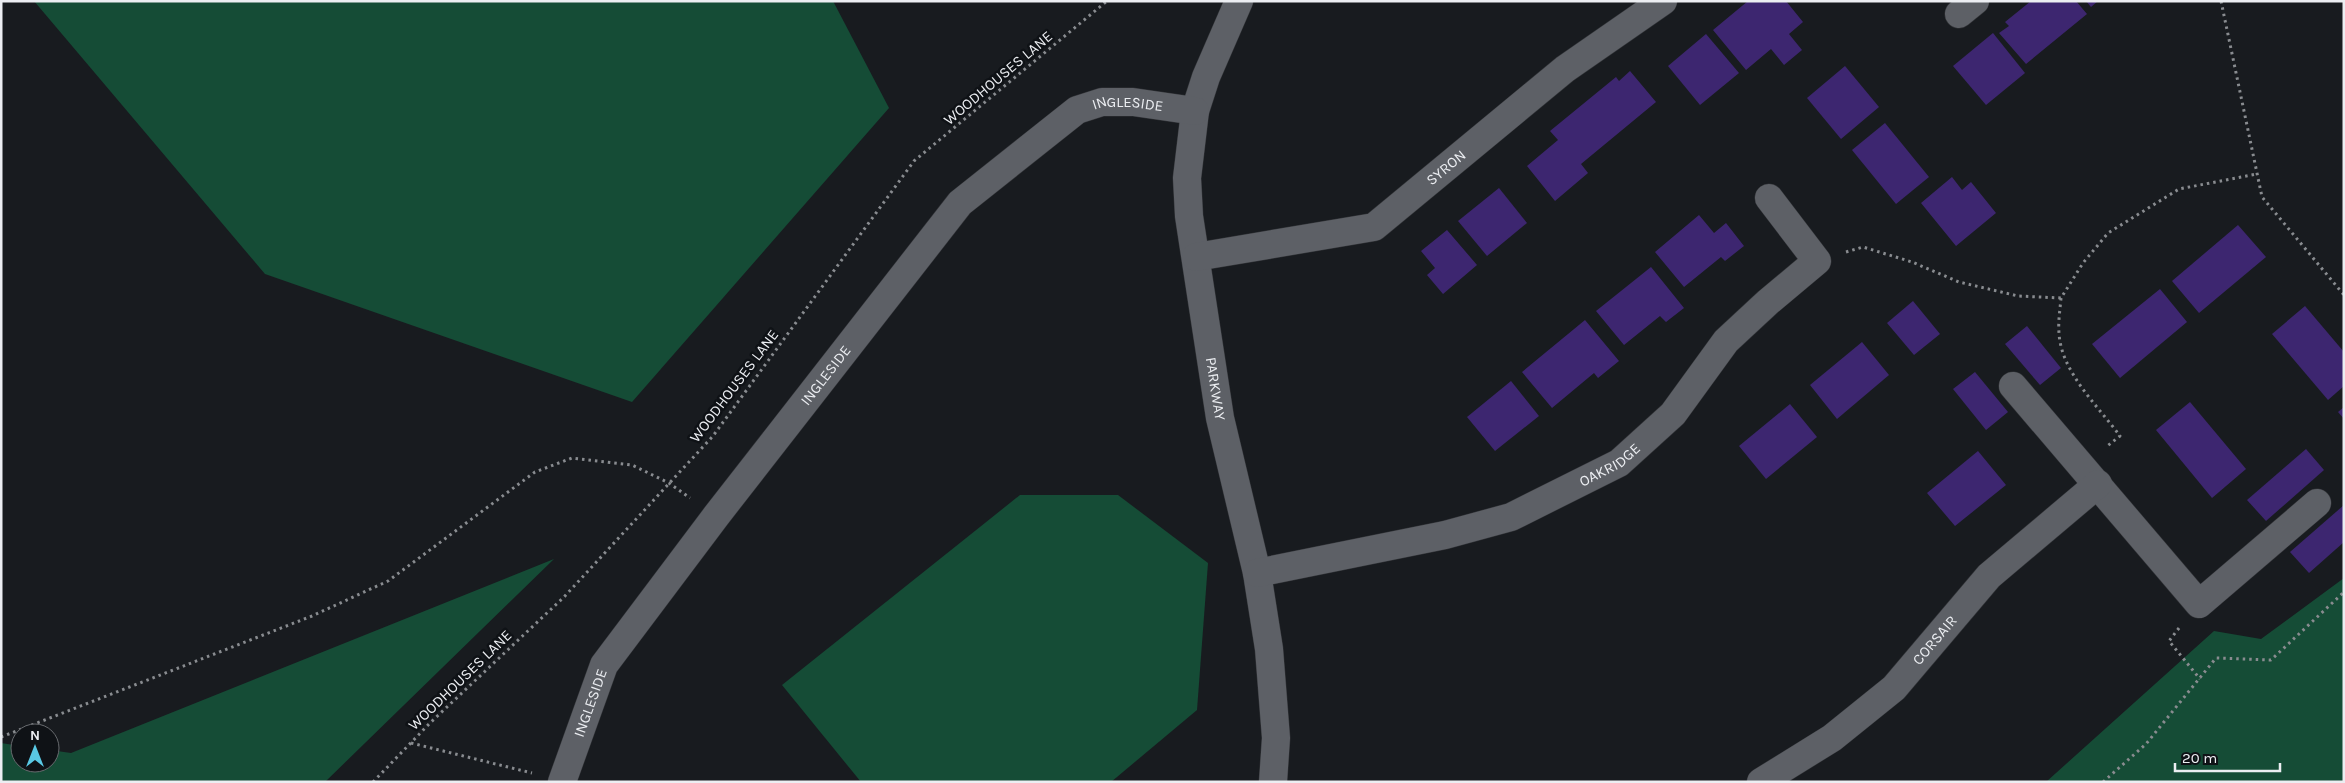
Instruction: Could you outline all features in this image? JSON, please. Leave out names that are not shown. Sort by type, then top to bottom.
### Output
[{"type":"street","name":"PARKWAY","points":[[1239,1],[1206,77],[1195,111],[1187,178],[1189,216],[1220,418],[1257,573],[1269,650],[1276,738],[1273,782]]},
{"type":"street","name":"SYRON","points":[[1196,257],[1374,227],[1565,69],[1663,1]]},
{"type":"street","name":"INGLESIDE","points":[[562,781],[604,665],[716,516],[960,203],[1077,110],[1102,102],[1133,102],[1195,111]]},
{"type":"street","points":[[1769,198],[1817,261]]},
{"type":"street","name":"OAKRIDGE","points":[[1257,573],[1445,535],[1511,517],[1619,463],[1673,414],[1726,342],[1768,302],[1817,261]]},
{"type":"street","points":[[2013,386],[2091,475],[2199,604],[2317,503]]},
{"type":"street","name":"CORSAIR","points":[[1762,782],[1832,738],[1894,688],[1989,576],[2091,475]]},
{"type":"path","name":"WOODHOUSES LANE","points":[[373,782],[411,743],[564,598],[713,436],[914,162],[1107,1]]},
{"type":"path","points":[[2221,1],[2262,197],[2344,295]]},
{"type":"path","points":[[2091,475],[2120,436],[2076,379],[2065,360],[2059,334],[2061,298],[2083,263],[2108,233],[2179,189],[2257,174]]},
{"type":"path","points":[[1817,261],[1863,247],[1912,262],[1959,282],[2018,296],[2061,298]]},
{"type":"path","points":[[1,737],[312,616],[388,581],[534,472],[572,458],[632,465],[669,484]]},
{"type":"path","points":[[2103,782],[2146,744],[2216,658],[2271,660],[2344,592]]},
{"type":"path","points":[[2199,604],[2169,641],[2200,679]]},
{"type":"path","points":[[411,743],[562,781]]},
{"type":"green space","points":[[34,1],[833,1],[889,108],[632,402],[265,274]]},
{"type":"green space","points":[[1020,495],[1118,495],[1208,563],[1197,710],[1111,782],[861,782],[782,685]]},
{"type":"green space","points":[[554,559],[325,782],[1,782],[1,743],[10,744],[10,773],[60,773],[60,751],[71,753]]},
{"type":"green space","points":[[2344,578],[2344,782],[2046,782],[2214,631],[2261,639]]},
{"type":"building","points":[[1748,1],[1786,1],[1803,22],[1789,34],[1802,50],[1784,65],[1771,49],[1746,70],[1713,30]]},
{"type":"building","points":[[2031,1],[2076,1],[2087,14],[2026,64],[1999,33],[2009,26],[2005,22]]},
{"type":"building","points":[[2086,1],[2098,1],[2091,7]]},
{"type":"building","points":[[1993,33],[2025,73],[1986,105],[1953,66]]},
{"type":"building","points":[[1706,34],[1739,73],[1700,105],[1668,66]]},
{"type":"building","points":[[1845,66],[1879,107],[1841,139],[1807,98]]},
{"type":"building","points":[[1630,71],[1656,102],[1581,164],[1588,173],[1555,201],[1527,166],[1558,140],[1550,131],[1616,77],[1619,81]]},
{"type":"building","points":[[1885,123],[1929,177],[1896,204],[1852,150]]},
{"type":"building","points":[[1952,177],[1962,190],[1971,182],[1996,213],[1956,246],[1921,203]]},
{"type":"building","points":[[1499,188],[1527,223],[1487,256],[1458,221]]},
{"type":"building","points":[[1699,215],[1714,233],[1726,223],[1744,246],[1725,261],[1721,257],[1684,287],[1655,252]]},
{"type":"building","points":[[2238,225],[2266,257],[2199,313],[2172,281]]},
{"type":"building","points":[[1447,230],[1477,265],[1443,294],[1427,275],[1435,268],[1421,251]]},
{"type":"building","points":[[1651,267],[1684,308],[1666,322],[1660,316],[1624,345],[1596,311]]},
{"type":"building","points":[[2160,289],[2187,322],[2120,378],[2092,344]]},
{"type":"building","points":[[1913,301],[1940,334],[1914,355],[1887,323]]},
{"type":"building","points":[[2305,306],[2344,352],[2344,386],[2328,400],[2272,334]]},
{"type":"building","points":[[1585,320],[1619,361],[1598,378],[1594,373],[1552,408],[1522,372]]},
{"type":"building","points":[[2027,326],[2061,368],[2040,385],[2005,344]]},
{"type":"building","points":[[1862,342],[1889,375],[1837,419],[1810,385]]},
{"type":"building","points":[[1975,372],[2008,412],[1986,430],[1953,389]]},
{"type":"building","points":[[1511,381],[1539,416],[1495,451],[1467,417]]},
{"type":"building","points":[[2190,402],[2246,469],[2212,498],[2156,430]]},
{"type":"building","points":[[1790,404],[1817,437],[1766,479],[1739,446]]},
{"type":"building","points":[[2344,407],[2344,419],[2338,412]]},
{"type":"building","points":[[2306,449],[2324,470],[2266,521],[2247,500]]},
{"type":"building","points":[[1978,451],[2006,485],[1955,526],[1927,493]]},
{"type":"building","points":[[2344,505],[2344,542],[2309,573],[2290,552]]}]
